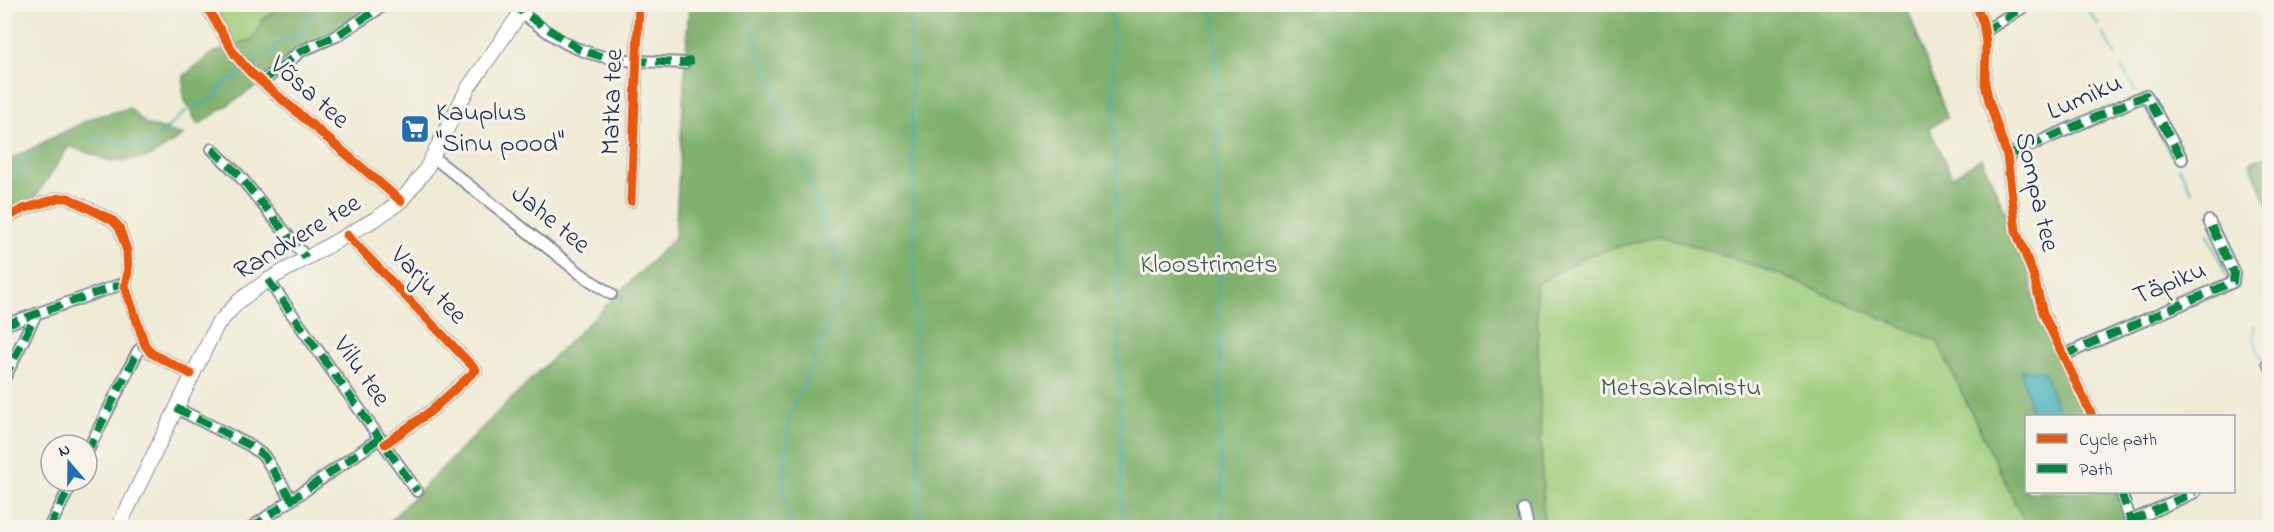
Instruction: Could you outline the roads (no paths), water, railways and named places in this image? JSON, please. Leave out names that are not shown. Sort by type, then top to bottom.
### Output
[{"type":"main road","name":"Randvere tee","points":[[118,528],[191,374],[222,318],[240,300],[268,280],[401,201],[416,184],[433,157],[468,88],[520,7]]},
{"type":"street","name":"Võsa tee","points":[[205,4],[235,54],[250,72],[401,201]]},
{"type":"street","points":[[262,82],[301,51],[336,36],[386,4]]},
{"type":"street","name":"Matka tee","points":[[631,201],[639,4]]},
{"type":"street","name":"Sompa tee","points":[[1976,4],[1985,31],[1985,84],[2007,156],[2016,231],[2033,274],[2043,313],[2091,415]]},
{"type":"street","points":[[1985,31],[2028,4]]},
{"type":"street","points":[[520,7],[580,50],[607,58],[684,63]]},
{"type":"street","name":"Lumiku","points":[[2007,156],[2146,96],[2182,159]]},
{"type":"street","points":[[212,149],[238,174],[306,258]]},
{"type":"street","name":"Jahe tee","points":[[433,157],[610,294]]},
{"type":"street","points":[[4,219],[23,209],[59,198],[68,198],[112,220],[119,227],[127,251],[128,272],[125,285],[145,345],[151,353],[191,374]]},
{"type":"street","name":"Täpiku","points":[[2064,355],[2233,282],[2234,273],[2209,221]]},
{"type":"street","name":"Varju tee","points":[[347,235],[476,370],[431,411],[382,441]]},
{"type":"street","name":"Vilu tee","points":[[268,280],[417,491]]},
{"type":"street","points":[[4,325],[119,285],[125,285]]},
{"type":"street","points":[[4,379],[36,314]]},
{"type":"street","points":[[97,433],[138,351],[145,345]]},
{"type":"street","points":[[176,408],[249,445],[264,456],[291,499]]},
{"type":"street","points":[[251,528],[291,499],[382,441]]},
{"type":"street","points":[[49,528],[67,493]]},
{"type":"street","points":[[2121,493],[2132,524],[2193,493]]},
{"type":"street","points":[[1524,510],[1528,528]]},
{"type":"water","points":[[2021,370],[2044,371],[2060,415],[2032,415]]},
{"type":"waterway","points":[[263,57],[275,50],[274,45],[301,34],[310,15],[329,4]]},
{"type":"waterway","points":[[742,4],[847,283],[789,417],[783,494],[795,528]]},
{"type":"waterway","points":[[910,4],[919,528]]},
{"type":"waterway","points":[[1110,4],[1113,41],[1122,528]]},
{"type":"waterway","points":[[1215,4],[1219,321]]},
{"type":"waterway","points":[[2083,4],[2099,26]]},
{"type":"waterway","points":[[2103,33],[2116,56]]},
{"type":"waterway","points":[[249,64],[259,60]]},
{"type":"waterway","points":[[2122,68],[2136,92]]},
{"type":"waterway","points":[[193,108],[215,97],[227,81],[234,79],[241,71]]},
{"type":"waterway","points":[[2141,101],[2157,129]]},
{"type":"waterway","points":[[90,140],[111,139],[144,149],[186,111]]},
{"type":"waterway","points":[[2162,138],[2173,157]]},
{"type":"waterway","points":[[4,185],[15,182],[23,162],[33,155]]},
{"type":"waterway","points":[[2179,167],[2192,191]]},
{"type":"waterway","points":[[2208,234],[2226,275]]},
{"type":"waterway","points":[[2254,325],[2254,339],[2262,361]]},
{"type":"waterway","points":[[1219,331],[1222,528]]},
{"type":"place","name":"Kauplus \"Sinu pood\"","points":[[415,129]]},
{"type":"park label","name":"Kloostrimets","points":[[1209,265]]},
{"type":"park label","name":"Metsakalmistu","points":[[1681,388]]}]
